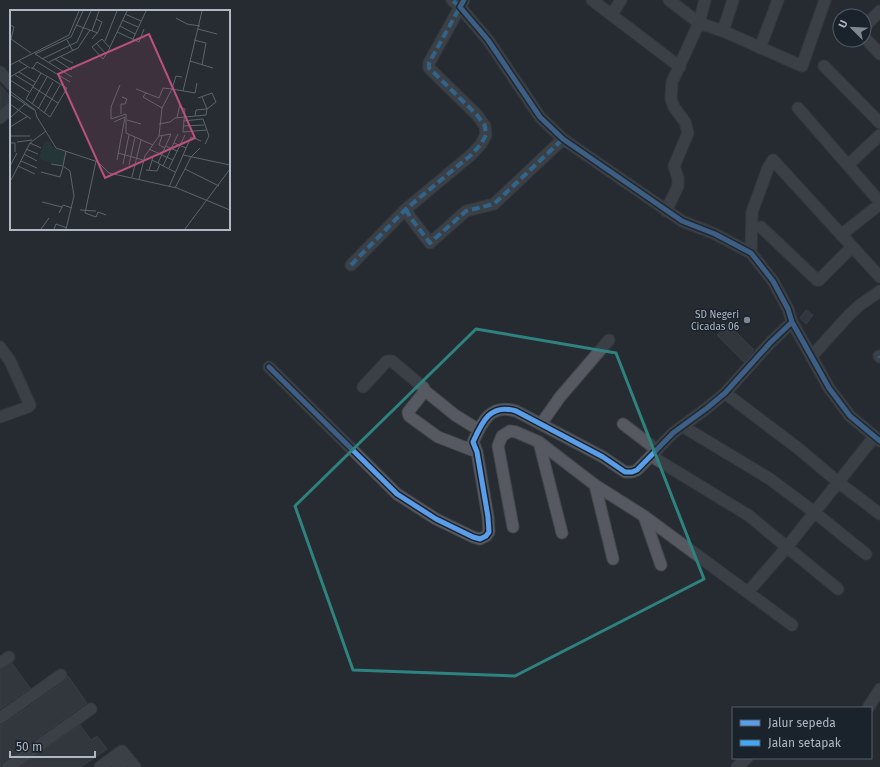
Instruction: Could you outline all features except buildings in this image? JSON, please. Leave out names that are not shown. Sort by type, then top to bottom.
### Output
[{"type":"street","points":[[592,0],[680,67]]},
{"type":"street","points":[[612,14],[621,0]]},
{"type":"street","points":[[669,0],[699,23],[723,31],[802,66],[825,0]]},
{"type":"street","points":[[666,211],[678,186],[678,178],[674,166],[688,133],[685,122],[674,107],[671,99],[672,82],[699,23],[705,0]]},
{"type":"street","points":[[723,31],[733,0]]},
{"type":"street","points":[[760,48],[778,0]]},
{"type":"street","points":[[351,265],[406,209],[472,155],[486,135],[485,126],[477,115],[428,68],[429,63],[459,2],[488,40],[540,117],[563,139],[682,221],[715,234],[751,253],[774,280],[788,309],[792,322],[828,388],[850,416],[877,439],[838,482],[787,547],[748,592]]},
{"type":"street","points":[[872,19],[880,11]]},
{"type":"street","points":[[872,46],[880,54]]},
{"type":"street","points":[[824,66],[880,123]]},
{"type":"street","points":[[0,72],[10,83]]},
{"type":"street","points":[[798,108],[880,203],[841,235]]},
{"type":"street","points":[[0,118],[10,109]]},
{"type":"street","points":[[848,165],[880,135]]},
{"type":"street","points":[[406,209],[410,217],[430,243],[466,211],[494,204],[563,139]]},
{"type":"street","points":[[751,253],[752,212],[768,168],[774,160],[880,277]]},
{"type":"street","points":[[761,227],[815,280],[819,280],[852,247]]},
{"type":"street","points":[[811,357],[849,315],[880,292]]},
{"type":"street","points":[[269,366],[397,494],[436,520],[480,539],[486,536],[489,532],[488,517],[477,452],[473,442],[490,414],[498,409],[506,408],[526,415],[603,457],[625,472],[632,472],[637,470],[682,426],[725,393],[770,343],[792,322]]},
{"type":"street","points":[[541,424],[560,397],[609,340]]},
{"type":"street","points":[[0,347],[5,363],[30,405],[0,417]]},
{"type":"street","points":[[364,387],[376,372],[390,360],[455,415],[479,430]]},
{"type":"street","points":[[424,390],[408,412],[409,416],[438,436],[477,452]]},
{"type":"street","points":[[725,393],[799,449],[838,482],[880,514]]},
{"type":"street","points":[[623,424],[654,453],[748,515],[838,589]]},
{"type":"street","points":[[682,426],[770,479],[866,554]]},
{"type":"street","points":[[512,527],[498,446],[499,441],[505,433],[510,431],[539,442],[595,485],[644,516],[792,625]]},
{"type":"street","points":[[539,442],[562,533]]},
{"type":"street","points":[[595,485],[613,559]]},
{"type":"street","points":[[644,516],[661,565]]},
{"type":"street","points":[[0,718],[61,675]]},
{"type":"street","points":[[869,707],[880,689]]},
{"type":"street","points":[[8,767],[91,708]]},
{"type":"street","points":[[100,767],[122,751],[132,763],[117,767]]},
{"type":"street","points":[[737,767],[746,759]]},
{"type":"highlighted area","points":[[476,329],[616,353],[704,579],[515,676],[353,670],[295,506]]},
{"type":"marked path","points":[[351,265],[406,209],[471,155],[481,144],[486,135],[485,126],[477,115],[429,68],[429,63],[460,7],[452,0]]},
{"type":"marked path","points":[[406,209],[410,217],[430,243],[466,211],[494,204],[563,139]]},
{"type":"cycle path","points":[[464,0],[460,7],[488,40],[540,117],[563,139],[682,221],[715,234],[751,253],[773,281],[788,309],[792,322],[829,388],[850,416],[880,441]]},
{"type":"cycle path","points":[[269,367],[397,494],[436,519],[480,539],[486,536],[489,532],[488,517],[477,452],[473,442],[484,421],[493,412],[507,409],[516,411],[603,457],[625,472],[632,472],[637,470],[673,433],[725,393],[770,343],[792,322]]},
{"type":"place","name":"SD Negeri Cicadas 06","points":[[747,320]]}]
